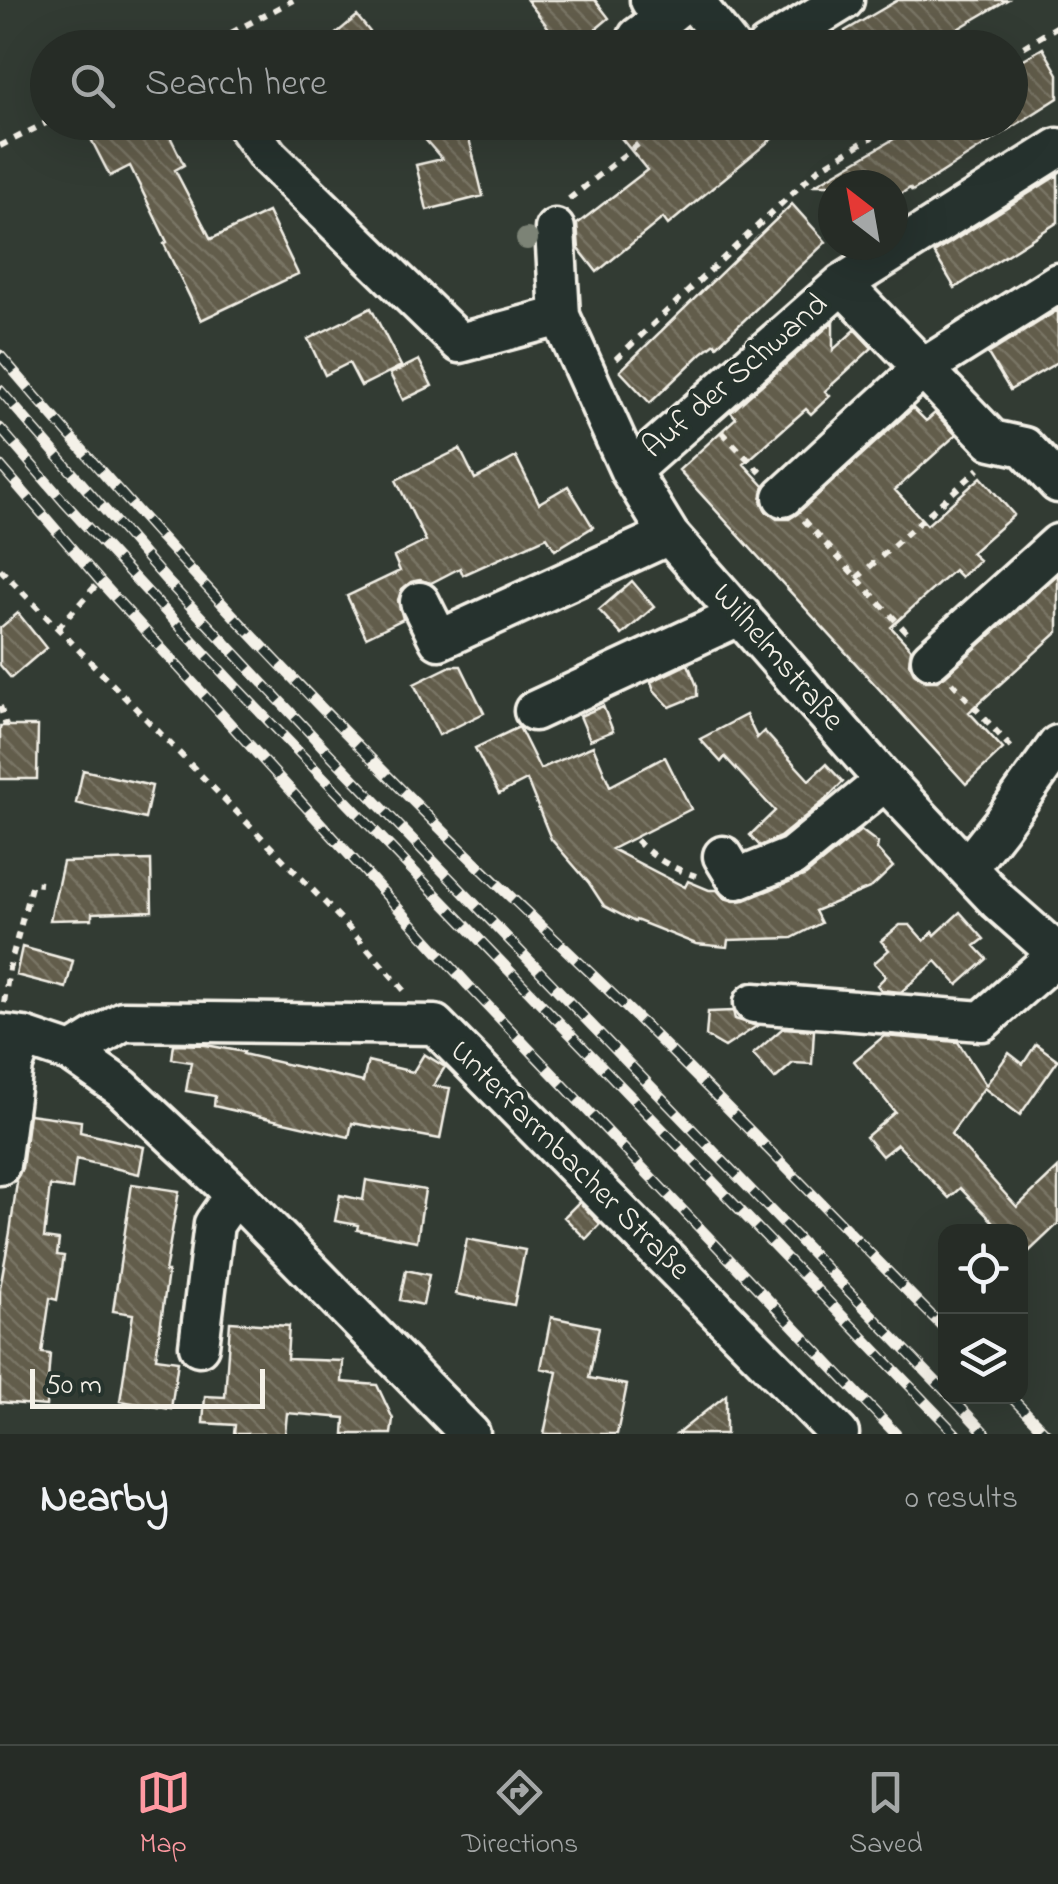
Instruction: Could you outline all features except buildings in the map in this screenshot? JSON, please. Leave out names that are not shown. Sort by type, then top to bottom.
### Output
[{"type":"street","points":[[795,30],[844,0]]},
{"type":"street","points":[[668,13],[699,30]]},
{"type":"street","points":[[257,140],[268,156],[460,343],[560,316]]},
{"type":"street","name":"Auf der Schwand","points":[[630,471],[842,284],[1058,148]]},
{"type":"street","name":"Wilhelmstraße","points":[[555,229],[560,316],[630,471],[669,535],[885,781],[998,901],[1058,954]]},
{"type":"street","points":[[783,497],[922,369],[1058,283]]},
{"type":"street","name":"Auf der Schwand","points":[[842,284],[992,440],[1024,447],[1052,468]]},
{"type":"street","points":[[420,602],[439,640],[669,535]]},
{"type":"street","points":[[931,659],[1058,544]]},
{"type":"street","points":[[534,711],[741,615]]},
{"type":"street","points":[[966,868],[1047,760]]},
{"type":"street","points":[[730,867],[792,857],[885,781]]},
{"type":"street","points":[[754,1003],[982,1020],[1058,954]]},
{"type":"street","name":"Unterfarrnbacher Straße","points":[[72,1053],[123,1021],[435,1025],[839,1434]]},
{"type":"street","points":[[0,1165],[13,1066],[9,1028],[72,1053],[122,1088],[234,1194],[470,1434]]},
{"type":"street","points":[[199,1346],[214,1224],[234,1194]]},
{"type":"path","points":[[237,30],[293,0]]},
{"type":"path","points":[[1028,44],[1058,26]]},
{"type":"path","points":[[0,146],[30,131]]},
{"type":"path","points":[[555,229],[564,203],[643,140]]},
{"type":"path","points":[[589,384],[817,170],[867,140]]},
{"type":"path","points":[[701,409],[931,659],[1047,760]]},
{"type":"path","points":[[857,578],[1008,443]]},
{"type":"path","points":[[0,569],[342,919],[435,1025]]},
{"type":"path","points":[[58,628],[100,581]]},
{"type":"path","points":[[0,706],[6,726]]},
{"type":"path","points":[[636,840],[652,856],[696,876],[730,867]]},
{"type":"path","points":[[9,1028],[8,969],[32,883],[41,884]]},
{"type":"railway","points":[[0,355],[159,536],[324,711],[681,1061],[938,1322]]},
{"type":"railway","points":[[0,390],[167,581],[324,748],[938,1384]]},
{"type":"railway","points":[[0,428],[235,686],[956,1434]]},
{"type":"railway","points":[[0,465],[100,581],[468,985],[896,1434]]},
{"type":"railway","points":[[958,1404],[986,1434]]},
{"type":"railway","points":[[1018,1404],[1047,1434]]}]
